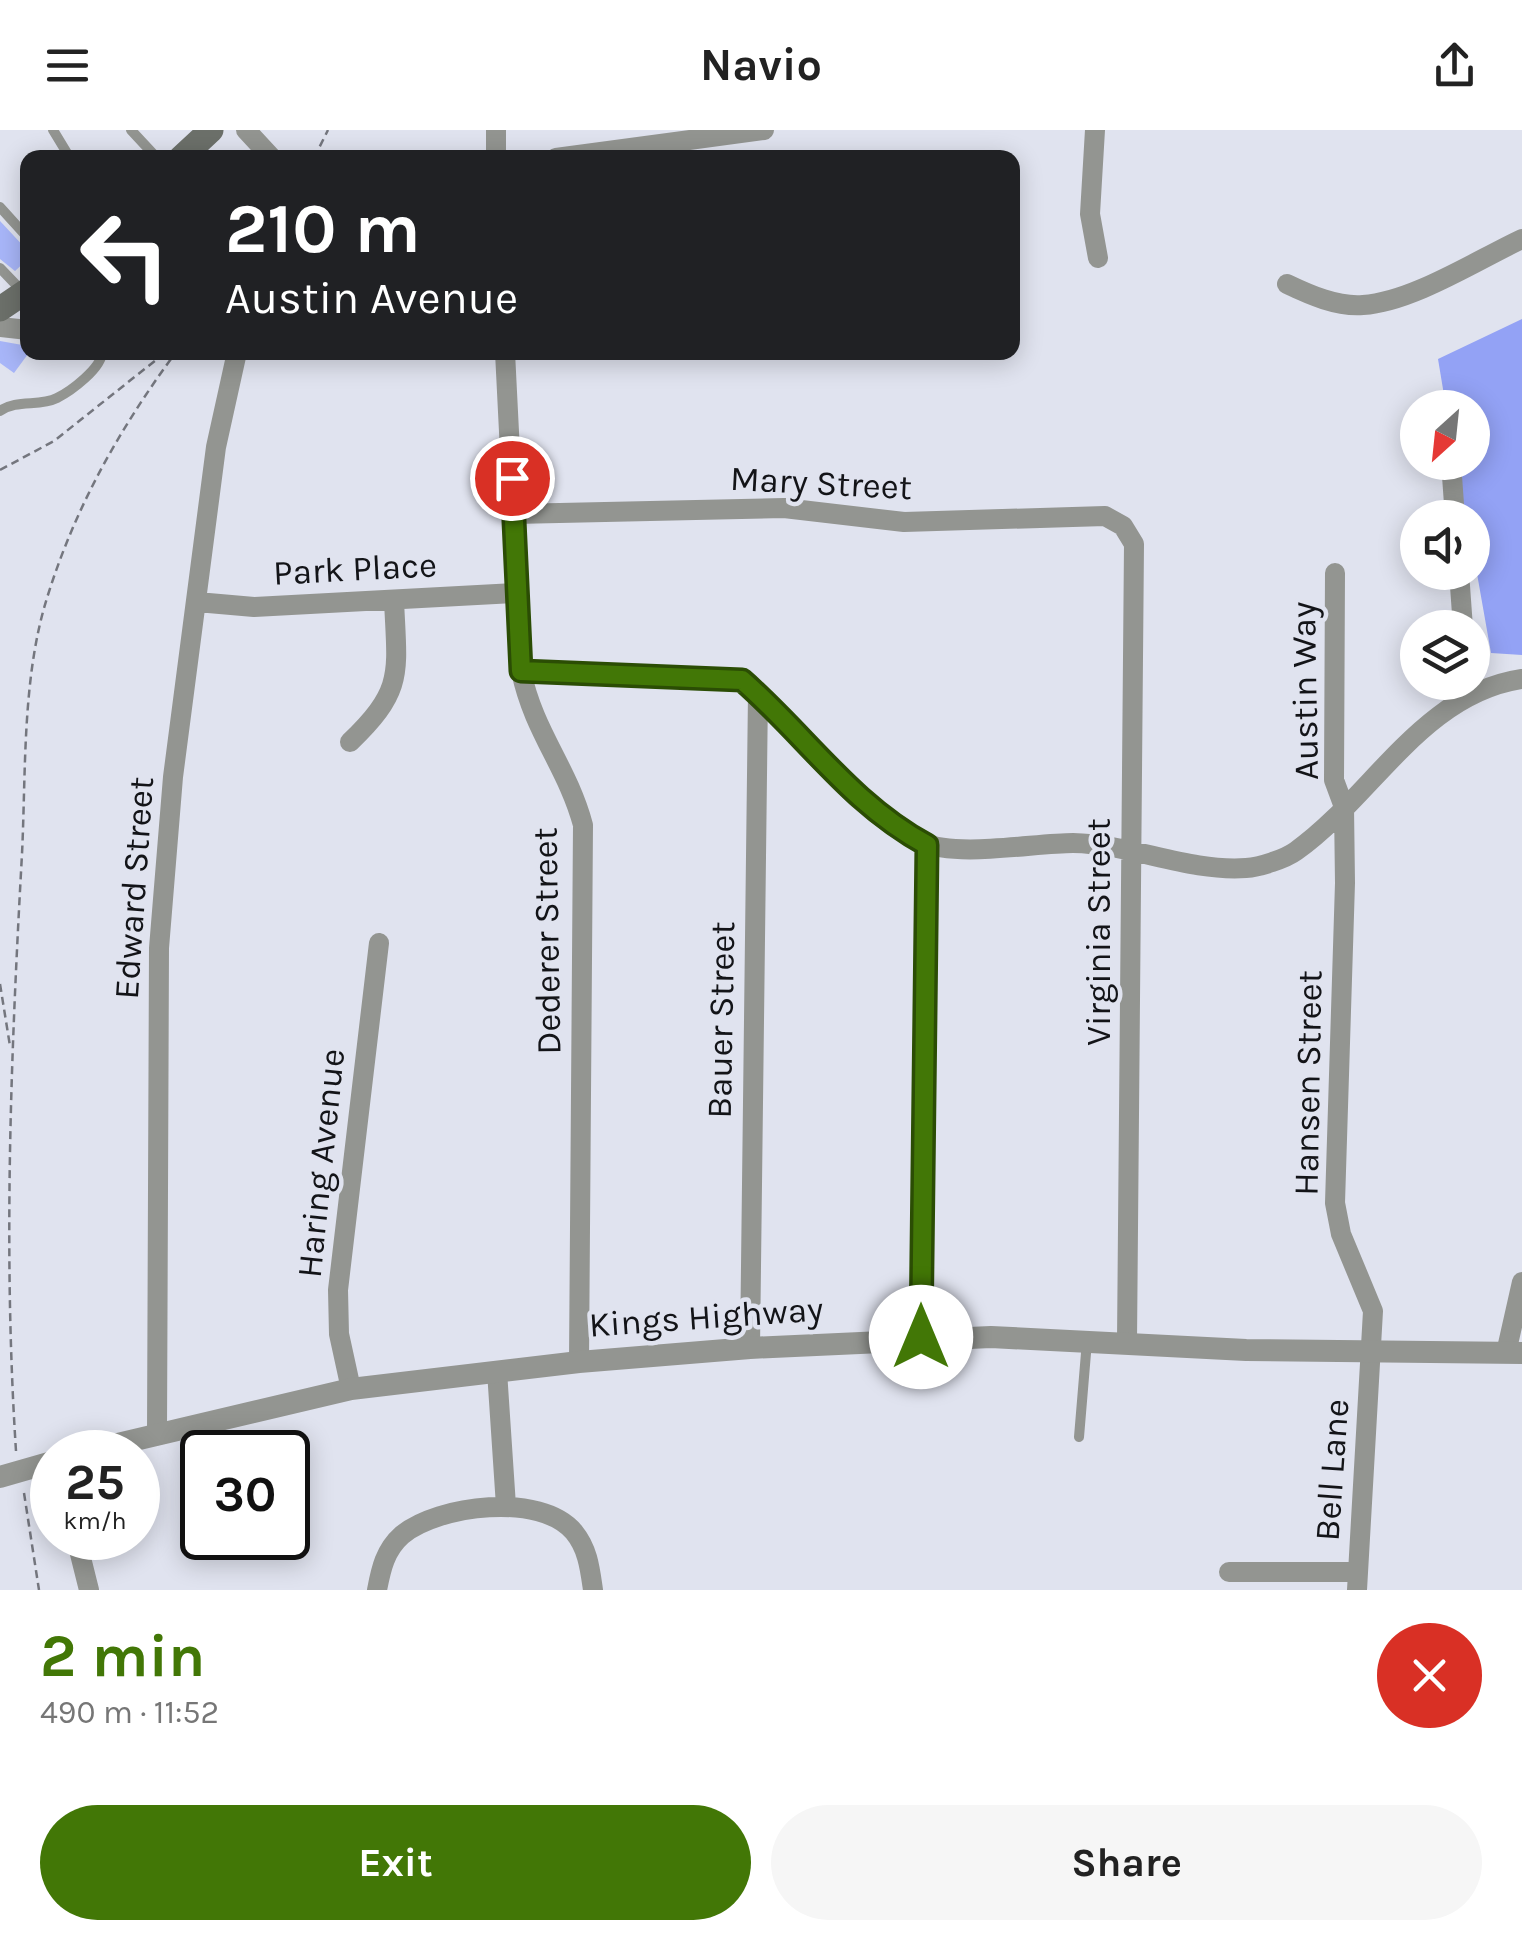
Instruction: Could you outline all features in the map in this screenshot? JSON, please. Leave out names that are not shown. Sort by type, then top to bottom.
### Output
[{"type":"main road","points":[[190,150],[211,130]]},
{"type":"street","points":[[246,130],[265,150]]},
{"type":"street","points":[[604,150],[707,133],[764,130]]},
{"type":"street","points":[[1095,130],[1090,214],[1098,258]]},
{"type":"street","points":[[1288,284],[1315,296],[1362,305],[1398,297],[1522,238]]},
{"type":"street","name":"Edward Street","points":[[157,1430],[159,948],[172,777],[216,447],[235,360]]},
{"type":"street","name":"Dederer Street","points":[[505,360],[521,671],[530,713],[571,782],[583,825],[579,1362]]},
{"type":"street","name":"Mary Street","points":[[514,514],[784,508],[904,522],[1104,516],[1123,526]]},
{"type":"street","name":"Virginia Street","points":[[1123,526],[1134,544],[1127,1342]]},
{"type":"street","name":"Austin Way","points":[[1335,573],[1334,780],[1344,807]]},
{"type":"street","name":"Park Place","points":[[197,602],[254,606],[515,592]]},
{"type":"street","points":[[350,742],[392,692],[397,668],[394,600]]},
{"type":"street","points":[[521,671],[721,676],[742,680],[831,774],[896,828],[927,845],[1078,843],[1203,867],[1250,868],[1294,853],[1454,700]]},
{"type":"street","points":[[1490,684],[1522,679]]},
{"type":"street","name":"Bauer Street","points":[[750,1348],[758,694]]},
{"type":"street","name":"Hansen Street","points":[[1344,807],[1335,1203],[1340,1234],[1373,1311],[1372,1353]]},
{"type":"street","points":[[921,1337],[927,845]]},
{"type":"street","name":"Haring Avenue","points":[[351,1389],[339,1334],[338,1290],[379,942]]},
{"type":"street","points":[[1514,1353],[1522,1282]]},
{"type":"street","name":"Kings Highway","points":[[160,1432],[351,1389],[579,1362],[921,1337],[1372,1353],[1514,1353]]},
{"type":"street","name":"Bell Lane","points":[[1357,1581],[1372,1353]]},
{"type":"street","points":[[497,1371],[506,1506]]},
{"type":"street","points":[[377,1590],[382,1561],[401,1536],[428,1520],[506,1506],[533,1507],[558,1518],[574,1532],[588,1554],[593,1590]]},
{"type":"street","points":[[82,1560],[90,1590]]},
{"type":"street","points":[[1229,1572],[1357,1581]]},
{"type":"lane","points":[[131,130],[150,150]]},
{"type":"lane","points":[[0,207],[20,229]]},
{"type":"lane","points":[[0,268],[20,286]]},
{"type":"lane","points":[[0,411],[8,406],[55,400],[98,366],[100,360]]},
{"type":"lane","points":[[1078,1437],[1087,1340]]},
{"type":"path","points":[[0,470],[54,440],[156,360]]},
{"type":"path","points":[[40,1590],[10,1474],[12,1052],[30,695],[45,602],[76,516],[129,416],[170,360]]},
{"type":"path","points":[[0,984],[12,1052]]},
{"type":"shaded area","points":[[1522,319],[1522,655],[1491,653],[1490,610],[1483,610],[1480,590],[1490,590],[1490,500],[1463,500],[1459,480],[1490,480],[1490,390],[1443,390],[1438,359]]},
{"type":"building","points":[[0,221],[20,242],[20,266],[15,271],[0,259]]},
{"type":"building","points":[[0,341],[20,345],[20,360],[24,360],[14,373],[0,363]]},
{"type":"route","points":[[512,478],[521,671],[721,676],[742,680],[831,774],[896,828],[927,845],[921,1337]]}]
